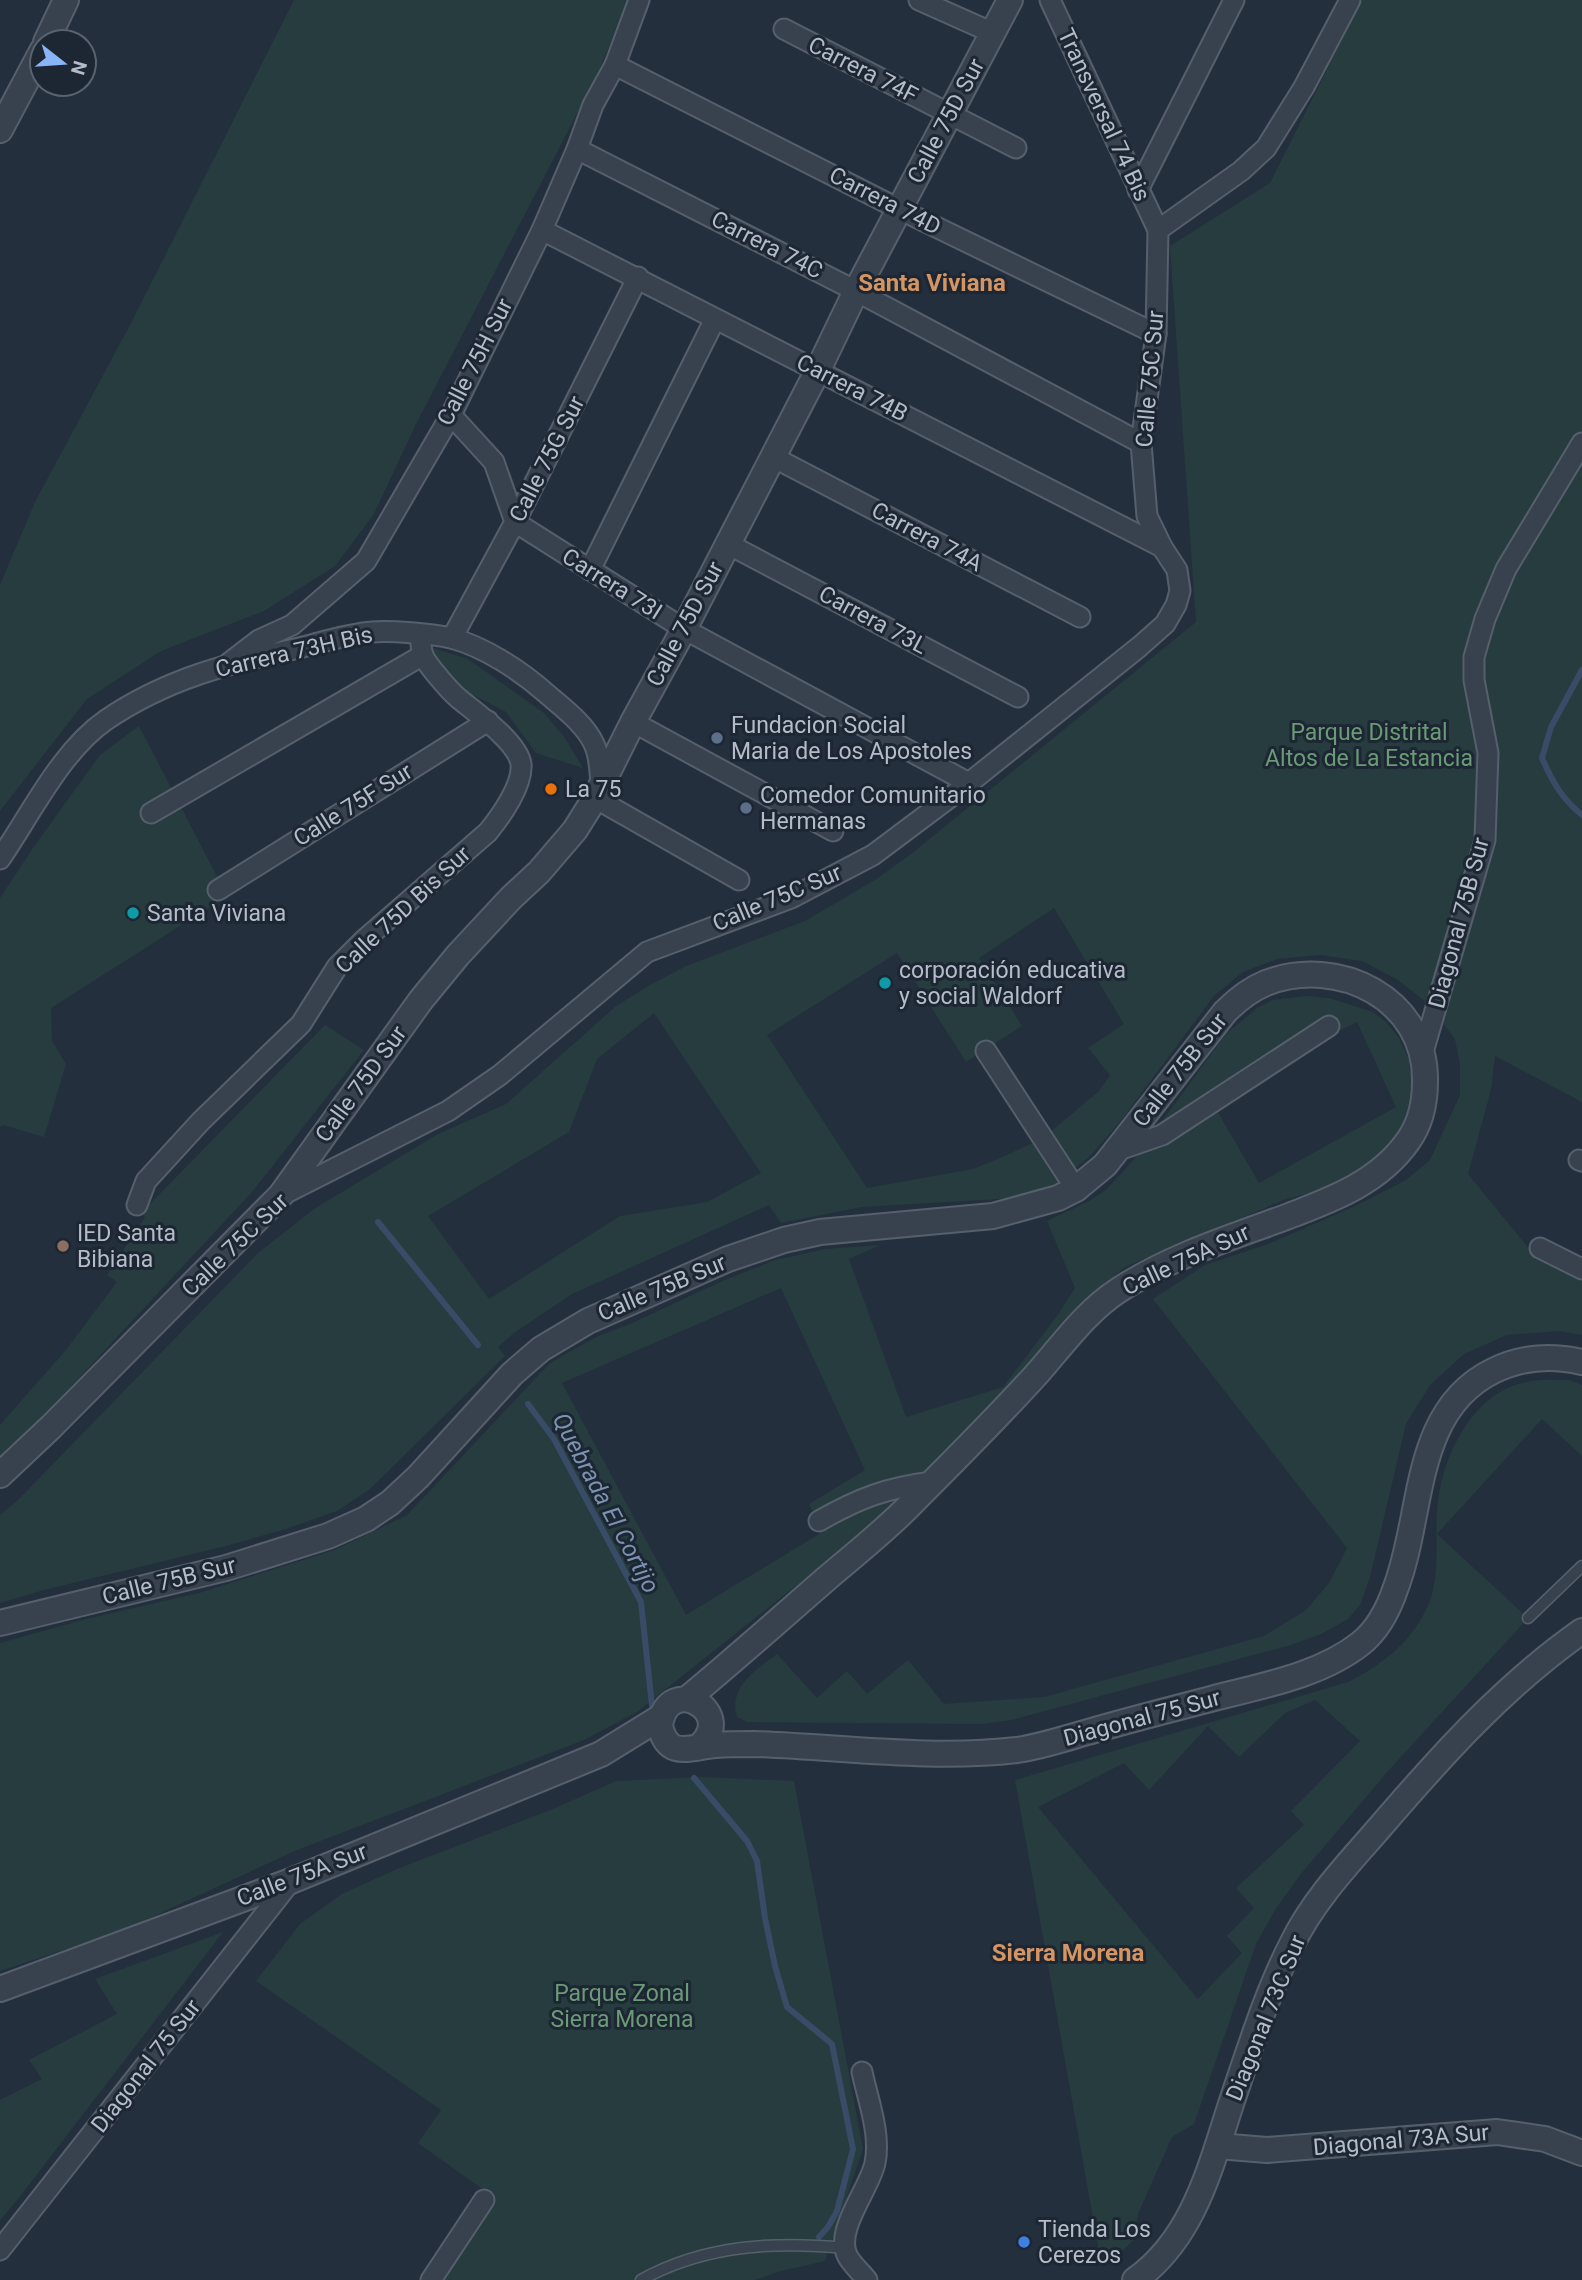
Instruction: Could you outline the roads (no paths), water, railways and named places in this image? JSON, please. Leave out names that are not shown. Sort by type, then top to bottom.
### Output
[{"type":"street","points":[[53,28],[66,0]]},
{"type":"street","name":"Calle 75H Sur","points":[[229,663],[259,640],[292,625],[366,561],[451,415],[541,230],[577,149],[593,105],[615,65],[639,0]]},
{"type":"street","points":[[919,0],[993,33]]},
{"type":"street","name":"Calle 75D Sur","points":[[281,1195],[429,990],[487,924],[558,852],[598,792],[818,370],[856,290],[1010,0]]},
{"type":"street","name":"Transversal 74 Bis","points":[[1050,0],[1158,230]]},
{"type":"street","points":[[1138,190],[1234,0]]},
{"type":"street","points":[[1158,230],[1241,171],[1266,148],[1304,86],[1350,0]]},
{"type":"street","name":"Carrera 74F","points":[[784,29],[1016,148]]},
{"type":"street","name":"Carrera 74D","points":[[615,65],[1156,334]]},
{"type":"street","points":[[0,130],[28,77]]},
{"type":"street","name":"Carrera 74C","points":[[577,149],[856,290],[1141,443]]},
{"type":"street","name":"Carrera 74B","points":[[541,230],[638,277],[1162,547]]},
{"type":"street","name":"Calle 75C Sur","points":[[0,1475],[281,1195],[436,1117],[474,1094],[647,952],[791,898],[873,855],[970,783],[1165,624],[1176,605],[1180,591],[1177,570],[1147,516],[1141,443],[1156,334],[1158,230]]},
{"type":"street","name":"Calle 75G Sur","points":[[452,638],[515,522],[638,277]]},
{"type":"street","points":[[590,570],[716,318]]},
{"type":"street","points":[[451,415],[494,462],[515,522]]},
{"type":"street","name":"Diagonal 75B Sur","points":[[1423,1052],[1485,840],[1488,753],[1474,680],[1474,657],[1485,619],[1506,569],[1582,443]]},
{"type":"street","name":"Carrera 74A","points":[[773,457],[1080,617]]},
{"type":"street","name":"Carrera 73I","points":[[515,522],[684,629],[970,783]]},
{"type":"street","name":"Carrera 73L","points":[[728,544],[1018,697]]},
{"type":"street","name":"Carrera 73H Bis","points":[[0,859],[60,768],[103,722],[130,704],[167,686],[229,663],[373,631],[452,638],[502,660],[539,687],[575,719],[594,743],[600,764],[598,792]]},
{"type":"street","points":[[420,635],[423,655],[455,696],[488,721]]},
{"type":"street","points":[[151,813],[423,655]]},
{"type":"street","name":"Calle 75D Bis Sur","points":[[137,1205],[146,1181],[201,1121],[301,1024],[337,967],[364,940],[488,832],[502,815],[514,792],[522,766],[518,755],[488,721]]},
{"type":"street","name":"Calle 75F Sur","points":[[218,890],[488,721]]},
{"type":"street","points":[[633,722],[833,831]]},
{"type":"street","points":[[598,792],[739,880]]},
{"type":"street","name":"Calle 75B Sur","points":[[0,1623],[226,1568],[328,1536],[366,1519],[390,1503],[418,1477],[512,1374],[541,1349],[588,1321],[728,1259],[820,1231],[1004,1214],[1037,1206],[1076,1189],[1119,1150],[1213,1025],[1236,1001],[1264,984],[1280,979],[1315,976],[1345,980],[1373,991],[1401,1011],[1415,1029],[1423,1052]]},
{"type":"street","points":[[1119,1150],[1162,1135],[1329,1026]]},
{"type":"street","points":[[986,1051],[1076,1189]]},
{"type":"street","name":"Calle 75A Sur","points":[[701,1711],[734,1659],[905,1510],[1034,1377],[1086,1318],[1117,1291],[1168,1264],[1320,1204],[1363,1183],[1387,1167],[1410,1139],[1421,1118],[1425,1102],[1426,1069],[1423,1052]]},
{"type":"street","points":[[1540,1248],[1582,1269]]},
{"type":"street","name":"Diagonal 75 Sur","points":[[685,1747],[755,1744],[936,1753],[1020,1749],[1054,1742],[1318,1668],[1361,1643],[1377,1625],[1391,1602],[1400,1576],[1437,1426],[1454,1400],[1478,1379],[1521,1361],[1542,1358],[1582,1362]]},
{"type":"street","points":[[819,1521],[876,1492],[932,1482]]},
{"type":"street","name":"Diagonal 73C Sur","points":[[1135,2280],[1168,2249],[1198,2201],[1272,1990],[1308,1915],[1416,1785],[1478,1720],[1521,1679],[1582,1631]]},
{"type":"street","points":[[671,1704],[701,1711],[708,1735],[685,1747],[662,1735],[661,1717],[671,1704]]},
{"type":"street","name":"Diagonal 75 Sur","points":[[701,1711],[728,1735],[755,1744]]},
{"type":"street","name":"Calle 75A Sur","points":[[0,1989],[291,1881],[601,1754],[661,1717]]},
{"type":"street","name":"Calle 75A Sur","points":[[601,1754],[642,1747],[685,1747]]},
{"type":"street","name":"Diagonal 75 Sur","points":[[0,2250],[291,1881]]},
{"type":"street","points":[[862,2072],[876,2144],[875,2164],[857,2202],[845,2238],[845,2248],[851,2261],[867,2280]]},
{"type":"street","name":"Diagonal 73A Sur","points":[[1218,2146],[1267,2150],[1497,2132],[1545,2139],[1582,2152]]},
{"type":"street","points":[[431,2280],[484,2200]]},
{"type":"lane","points":[[1528,1618],[1582,1566]]},
{"type":"lane","points":[[0,2229],[22,2222]]},
{"type":"lane","points":[[641,2280],[699,2255],[761,2244],[800,2243],[845,2248]]},
{"type":"waterway","points":[[1582,670],[1551,727],[1542,758],[1558,789],[1582,815]]},
{"type":"waterway","name":"Quebrada El Cortijo","points":[[378,1222],[478,1345]]},
{"type":"waterway","name":"Quebrada El Cortijo","points":[[528,1404],[554,1439],[641,1602],[652,1706]]},
{"type":"waterway","name":"Quebrada El Cortijo","points":[[694,1778],[747,1841],[757,1861],[765,1918],[787,2007],[832,2044],[853,2149],[837,2211],[819,2237]]},
{"type":"place","name":"Fundacion Social Maria de Los Apostoles","points":[[717,738]]},
{"type":"place","name":"La 75","points":[[551,789]]},
{"type":"place","name":"Comedor Comunitario Hermanas","points":[[746,808]]},
{"type":"place","name":"Santa Viviana","points":[[133,913]]},
{"type":"place","name":"corporación educativa y social Waldorf","points":[[885,983]]},
{"type":"place","name":"IED Santa Bibiana","points":[[63,1246]]},
{"type":"place","name":"Tienda Los Cerezos","points":[[1024,2242]]},
{"type":"district","name":"Santa Viviana","points":[[932,283]]},
{"type":"district","name":"Sierra Morena","points":[[1068,1953]]},
{"type":"park label","name":"Parque Distrital Altos de La Estancia","points":[[1369,745]]},
{"type":"park label","name":"Parque Zonal Sierra Morena","points":[[622,2006]]}]
